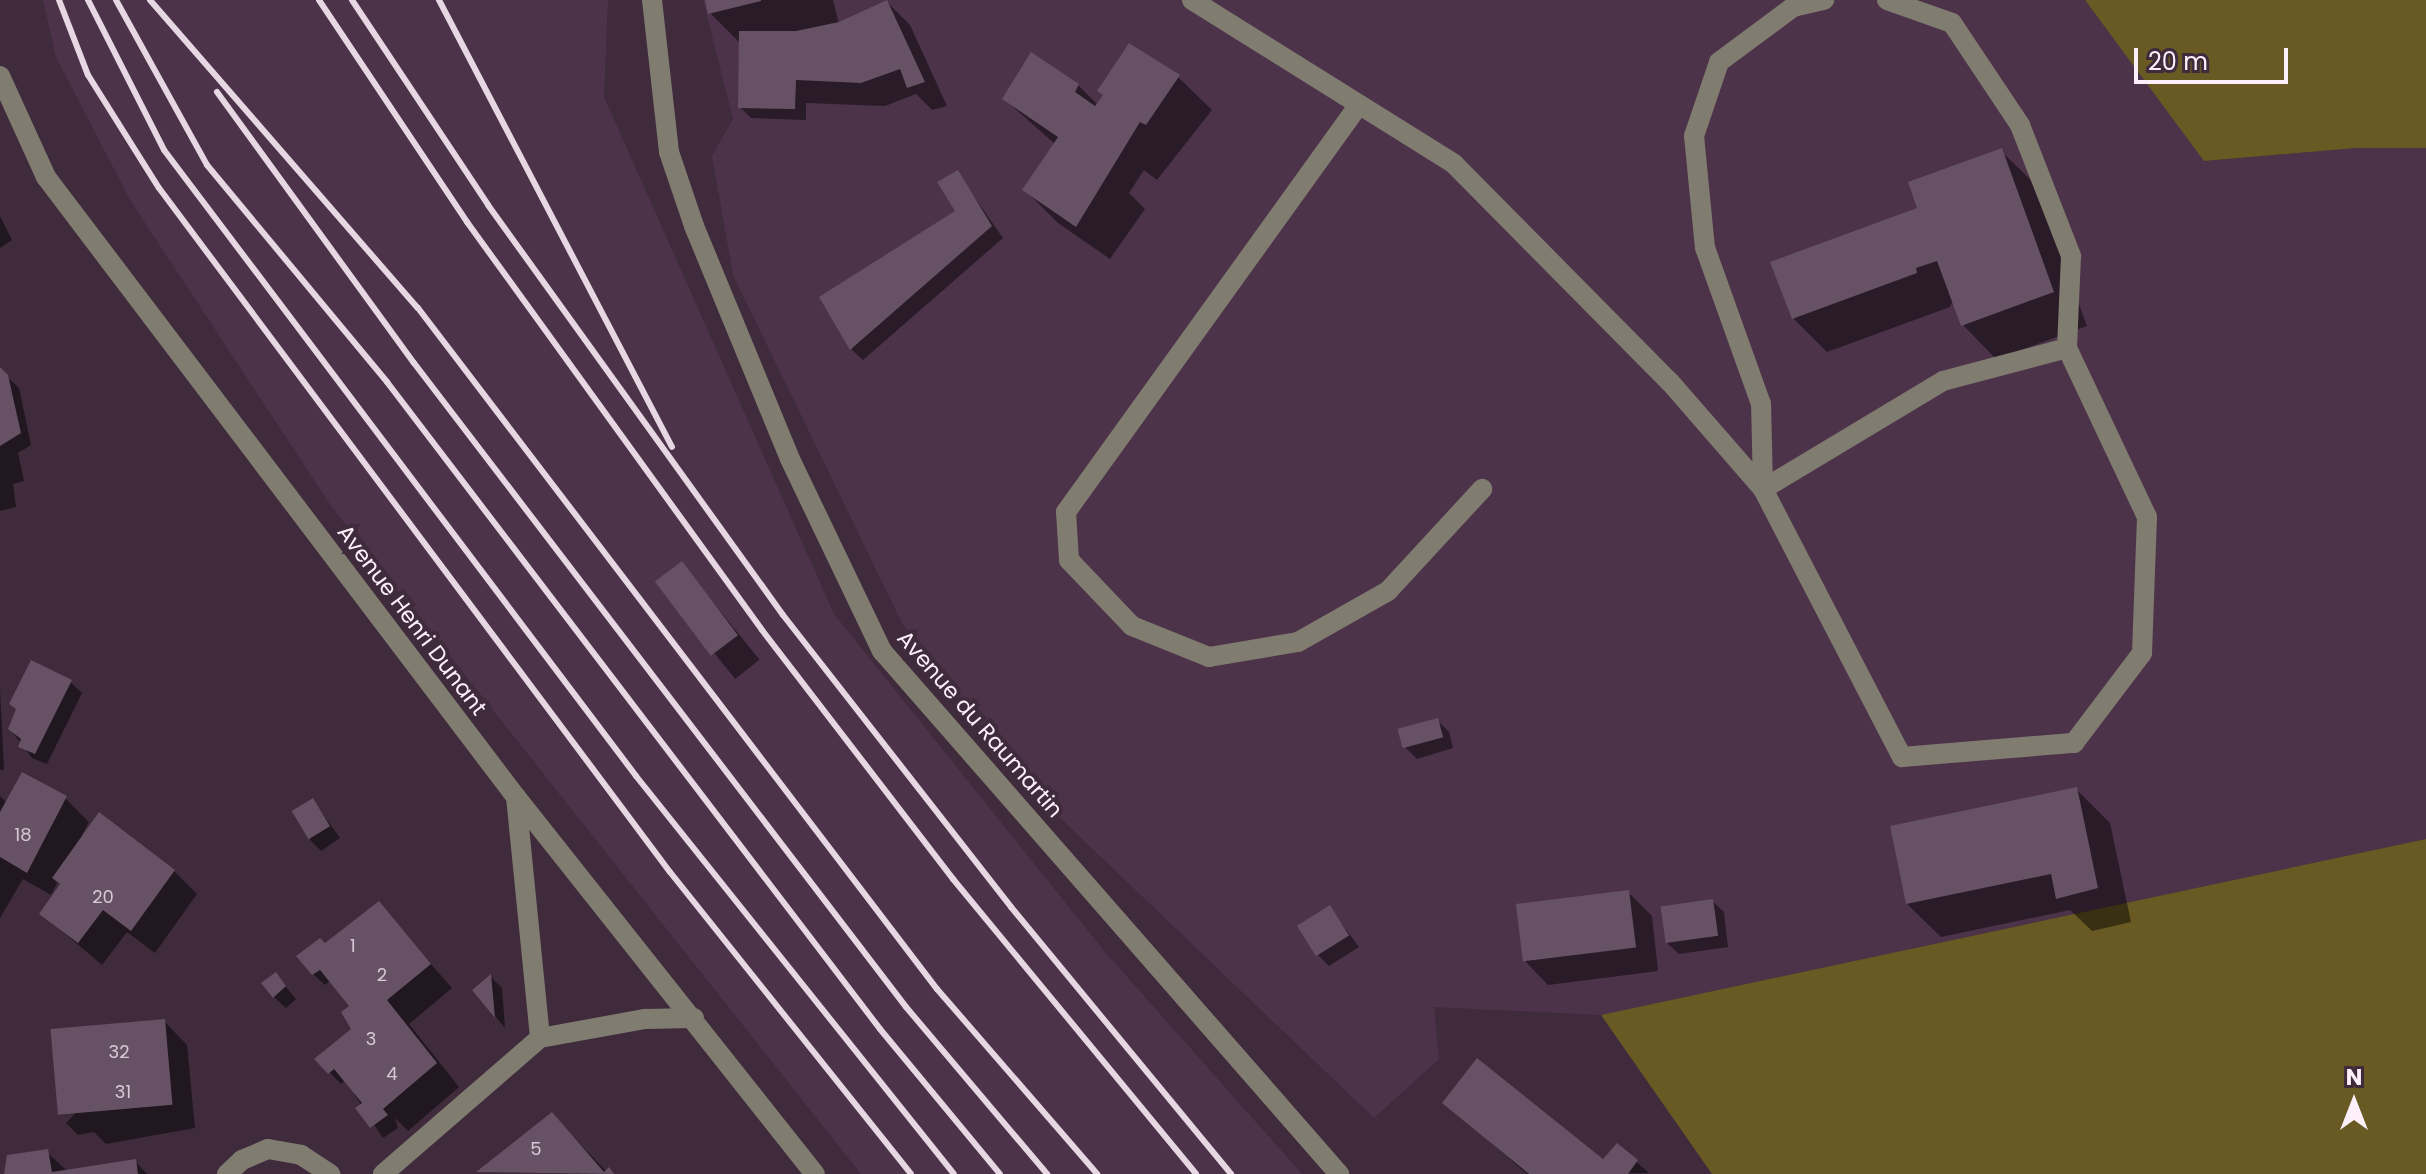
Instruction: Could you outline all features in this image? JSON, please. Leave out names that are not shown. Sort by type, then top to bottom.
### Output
[{"type":"street","name":"Avenue du Raumartin","points":[[652,0],[669,152],[694,226],[790,459],[882,651],[1339,1174]]},
{"type":"street","points":[[1192,0],[1454,164],[1670,382],[1763,489],[1902,757],[2074,743],[2142,653],[2147,517],[2067,348],[2071,256],[2020,125],[1952,23],[1887,0]]},
{"type":"street","points":[[1763,489],[1761,404],[1705,248],[1694,136],[1719,62],[1793,7],[1824,0]]},
{"type":"street","name":"Avenue Henri Dunant","points":[[0,76],[46,177],[516,797],[815,1174]]},
{"type":"street","points":[[1358,106],[1066,512],[1069,560],[1132,626],[1209,657],[1298,642],[1388,591],[1482,489]]},
{"type":"street","points":[[1763,489],[1943,381],[2067,348]]},
{"type":"street","points":[[516,797],[540,1038]]},
{"type":"street","points":[[383,1174],[540,1038],[645,1019],[694,1018]]},
{"type":"street","points":[[227,1174],[242,1160],[268,1149],[301,1155],[330,1174]]},
{"type":"shaded area","points":[[43,0],[608,0],[604,97],[834,614],[1105,952],[1302,1174],[861,1174],[331,506],[130,200],[56,57]]},
{"type":"shaded area","points":[[703,0],[2085,0],[2205,161],[2356,148],[2426,148],[2426,839],[1601,1015],[1434,1007],[1439,1059],[1374,1118],[1033,792],[902,623],[733,275],[712,156],[733,119]]},
{"type":"shaded area","points":[[2085,0],[2426,0],[2426,148],[2356,148],[2204,161]]},
{"type":"shaded area","points":[[2426,839],[2426,1174],[1712,1174],[1601,1015]]},
{"type":"building","points":[[705,0],[761,0],[761,1],[708,14]]},
{"type":"building","points":[[887,0],[925,82],[907,88],[900,69],[861,83],[796,80],[795,109],[738,108],[739,31],[796,31],[839,22]]},
{"type":"building","points":[[1129,43],[1180,75],[1146,125],[1140,122],[1076,227],[1022,190],[1058,137],[1002,99],[1031,52],[1079,84],[1075,92],[1095,106],[1103,95],[1097,91]]},
{"type":"building","points":[[2002,148],[2054,292],[1961,326],[1937,261],[1916,268],[1917,273],[1792,319],[1770,262],[1917,208],[1908,182]]},
{"type":"building","points":[[958,170],[992,226],[850,350],[819,297],[955,211],[937,182]]},
{"type":"building","points":[[0,367],[8,375],[21,433],[0,446]]},
{"type":"building","points":[[682,561],[738,635],[711,656],[655,581]]},
{"type":"building","points":[[31,660],[72,680],[35,754],[18,747],[21,739],[8,729],[16,709],[9,704]]},
{"type":"building","points":[[1438,718],[1443,737],[1403,748],[1397,729]]},
{"type":"building","points":[[22,772],[67,796],[27,873],[0,857],[0,812]]},
{"type":"building","points":[[2077,787],[2098,888],[2056,899],[2051,874],[1906,904],[1890,826]]},
{"type":"building","points":[[313,798],[330,826],[309,839],[292,811]]},
{"type":"building","points":[[99,812],[175,870],[131,931],[103,910],[78,943],[39,914],[60,884],[52,878]]},
{"type":"building","points":[[1629,890],[1636,948],[1523,961],[1516,904]]},
{"type":"building","points":[[1713,899],[1718,936],[1666,943],[1661,906]]},
{"type":"building","points":[[379,901],[431,964],[387,1000],[437,1063],[383,1109],[388,1115],[370,1128],[355,1108],[362,1103],[334,1069],[328,1074],[314,1059],[351,1029],[341,1012],[349,1006],[320,970],[312,975],[296,956],[320,938],[325,943]]},
{"type":"building","points":[[1330,905],[1349,936],[1316,956],[1297,926]]},
{"type":"building","points":[[276,972],[286,986],[273,998],[261,983]]},
{"type":"building","points":[[491,974],[495,1018],[472,990]]},
{"type":"building","points":[[165,1019],[172,1105],[58,1115],[50,1029]]},
{"type":"building","points":[[1477,1058],[1603,1159],[1617,1143],[1638,1160],[1628,1174],[1529,1174],[1442,1103]]},
{"type":"building","points":[[552,1112],[604,1172],[609,1167],[614,1174],[476,1172]]},
{"type":"building","points":[[48,1149],[52,1172],[136,1159],[138,1174],[4,1174],[7,1155]]},
{"type":"railway","points":[[59,0],[88,75],[159,188],[670,872],[911,1174]]},
{"type":"railway","points":[[88,0],[164,150],[636,776],[954,1174]]},
{"type":"railway","points":[[116,0],[207,165],[387,382],[880,1029],[1000,1174]]},
{"type":"railway","points":[[150,0],[418,308],[937,989],[1097,1174]]},
{"type":"railway","points":[[319,0],[467,222],[762,630],[953,879],[1196,1174]]},
{"type":"railway","points":[[352,0],[488,205],[783,615],[1011,907],[1231,1174]]},
{"type":"railway","points":[[439,0],[672,447]]},
{"type":"railway","points":[[217,92],[414,363],[906,1007],[1047,1174]]}]
